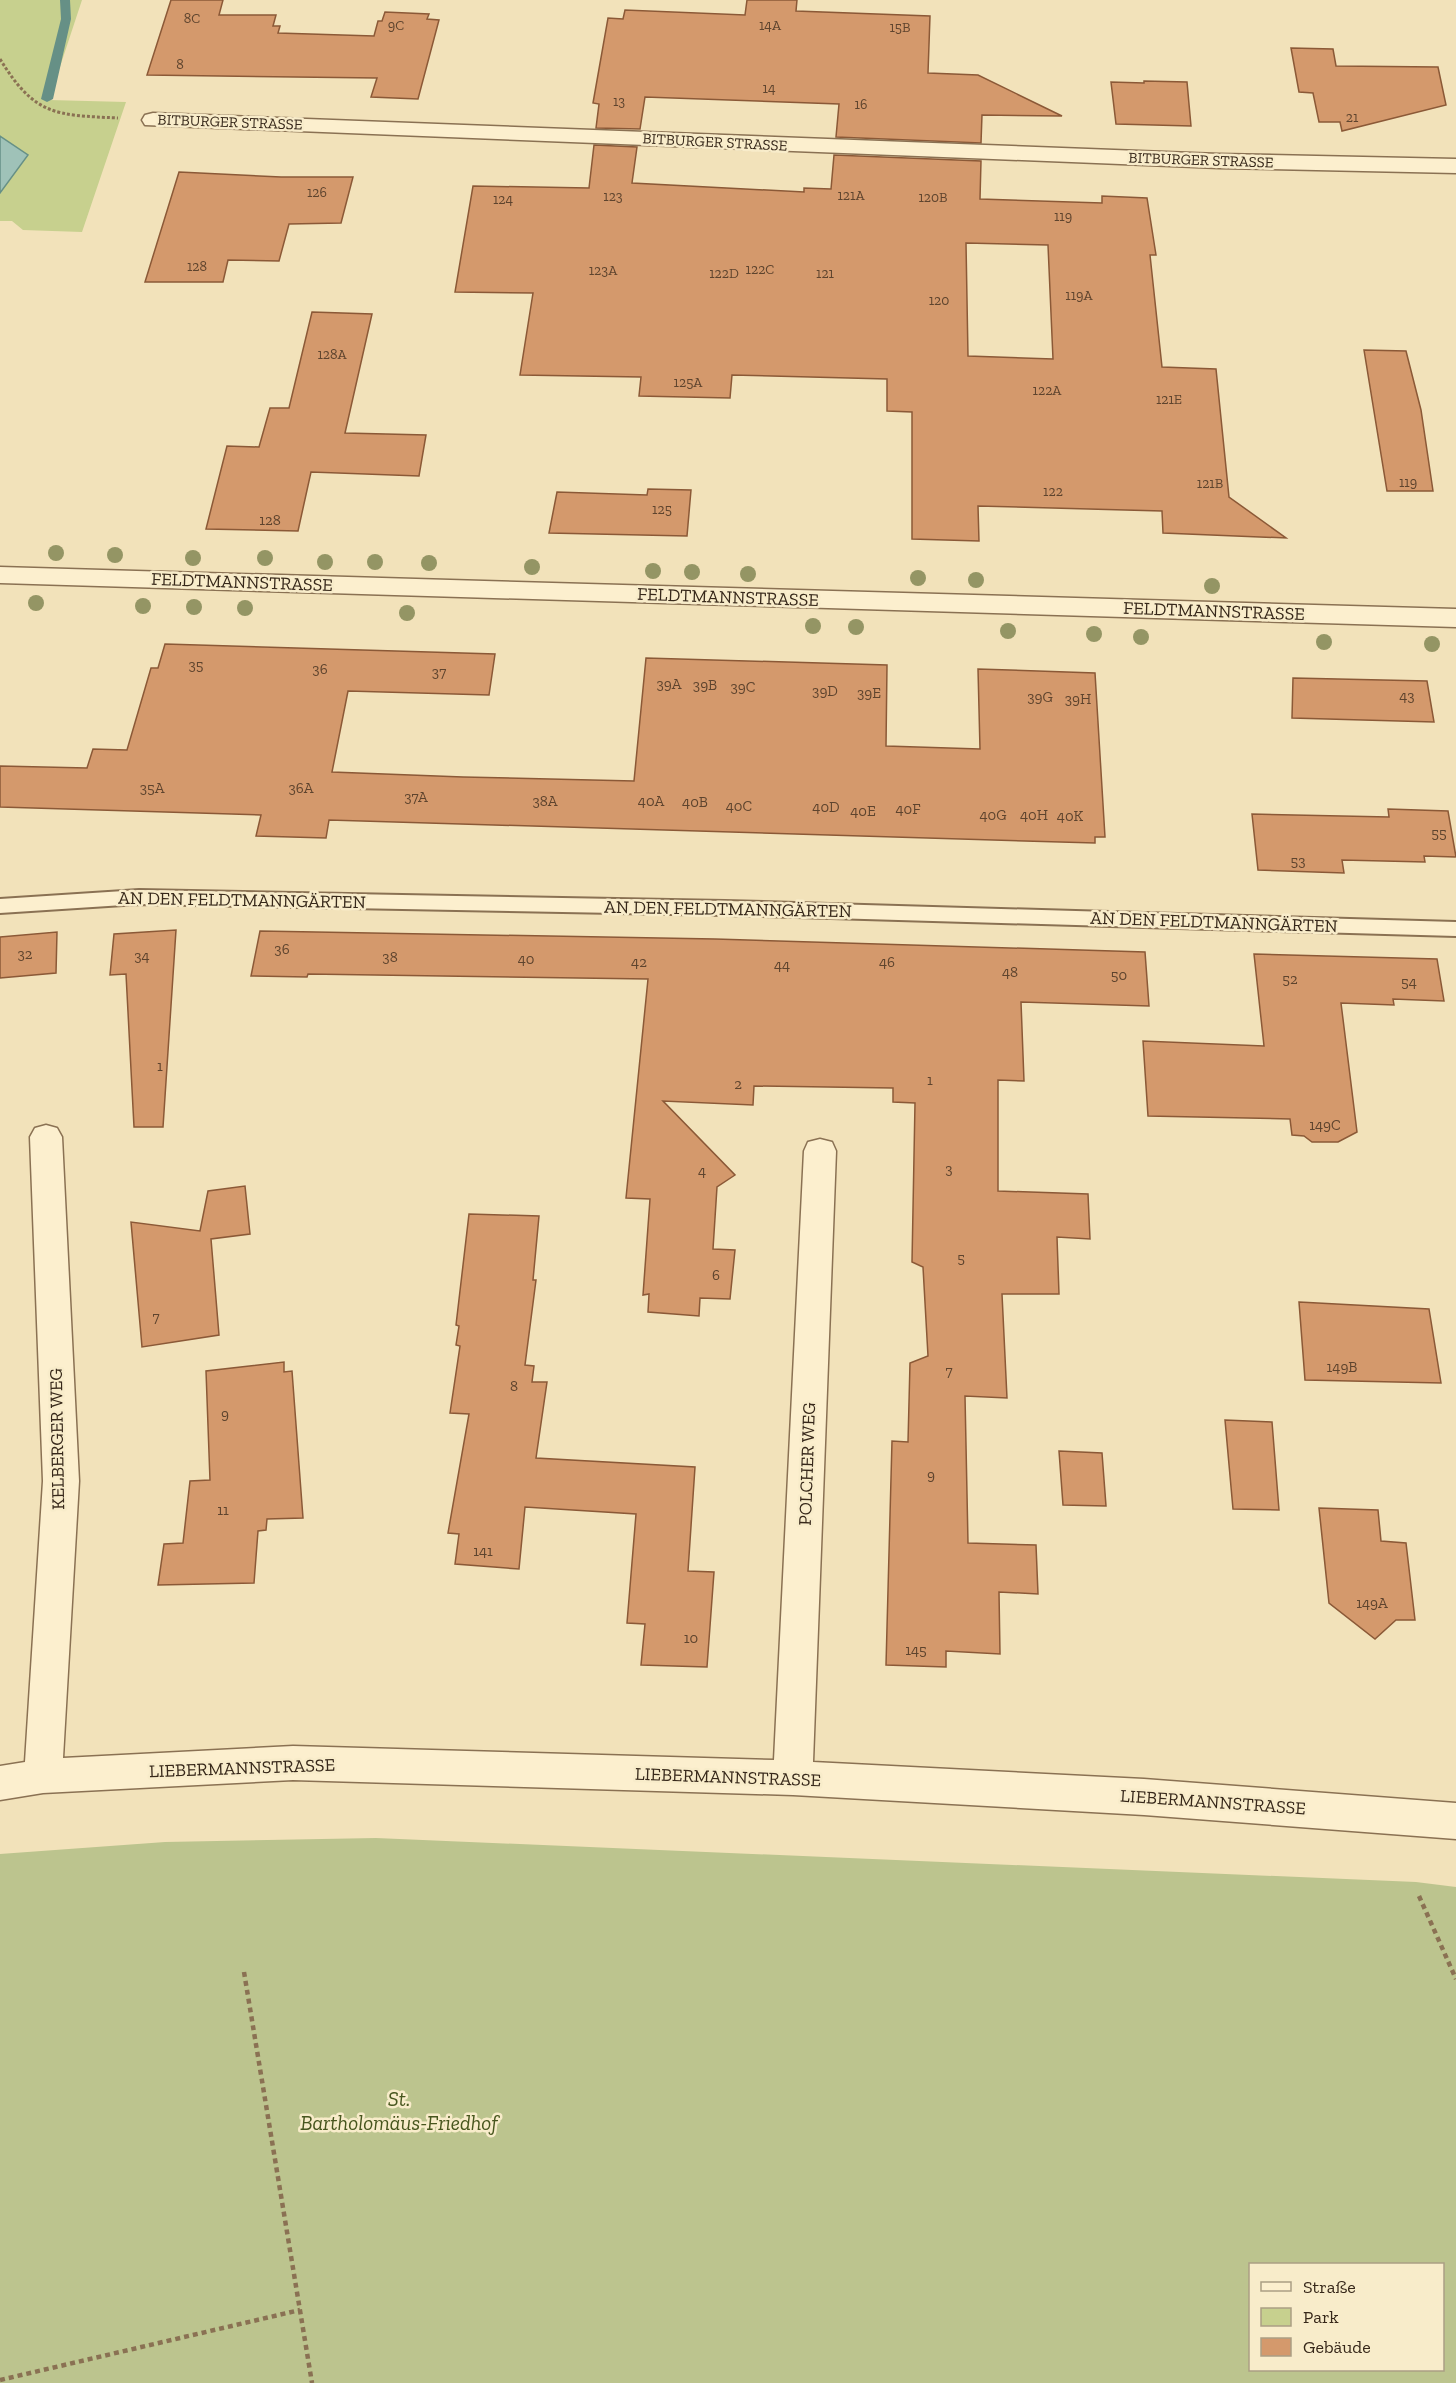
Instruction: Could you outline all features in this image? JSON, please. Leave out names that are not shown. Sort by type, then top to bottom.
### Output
[{"type":"street","name":"BITBURGER STRASSE","points":[[153,120],[1184,159],[1456,166]]},
{"type":"street","name":"FELDTMANNSTRASSE","points":[[0,575],[1456,618]]},
{"type":"street","name":"KELBERGER WEG","points":[[43,1776],[61,1481],[46,1137]]},
{"type":"street","name":"POLCHER WEG","points":[[794,1778],[820,1151]]},
{"type":"street","name":"LIEBERMANNSTRASSE","points":[[0,1783],[43,1776],[292,1763],[794,1778],[1144,1797],[1456,1821]]},
{"type":"lane","name":"AN DEN FELDTMANNGÄRTEN","points":[[0,906],[139,897],[725,908],[1456,929]]},
{"type":"path","name":"BITBURGER STRASSE","points":[[0,59],[14,84],[32,103],[47,111],[69,116],[153,120]]},
{"type":"path","points":[[1419,1896],[1456,1979]]},
{"type":"path","points":[[244,1972],[312,2383]]},
{"type":"path","points":[[0,2380],[300,2310]]},
{"type":"green space","points":[[0,0],[82,0],[49,100],[126,102],[82,232],[23,230],[12,221],[0,221],[0,193],[28,155],[0,136]]},
{"type":"green space","name":"St. Bartholomäus-Friedhof","points":[[376,1838],[1416,1882],[1456,1887],[1456,2383],[0,2383],[0,1854],[165,1842]]},
{"type":"water","points":[[0,136],[28,155],[0,193]]},
{"type":"building","points":[[171,0],[223,0],[219,15],[276,15],[273,26],[280,26],[278,33],[374,36],[378,21],[382,21],[385,12],[429,14],[427,19],[439,20],[418,99],[371,97],[377,78],[147,75]]},
{"type":"building","points":[[747,0],[797,0],[796,11],[930,16],[928,73],[978,75],[1062,116],[982,115],[981,143],[836,137],[839,104],[645,97],[640,129],[596,128],[599,104],[593,103],[608,18],[623,19],[625,10],[745,15]]},
{"type":"building","points":[[1291,48],[1333,49],[1336,66],[1438,67],[1446,105],[1342,131],[1340,122],[1319,122],[1313,93],[1299,92]]},
{"type":"building","points":[[1144,81],[1187,82],[1191,126],[1116,124],[1111,82],[1144,83]]},
{"type":"building","points":[[594,145],[637,147],[632,183],[804,192],[804,188],[831,189],[834,155],[981,161],[980,199],[1102,203],[1102,196],[1147,198],[1156,255],[1150,255],[1162,367],[1216,369],[1229,497],[1286,538],[1163,533],[1162,511],[978,506],[979,541],[912,539],[912,412],[887,411],[887,379],[732,375],[730,398],[639,396],[641,377],[520,375],[533,293],[455,292],[473,186],[589,188]],"holes":[[[966,243],[1048,245],[1053,359],[968,356]]]},
{"type":"building","points":[[179,172],[281,177],[353,177],[341,223],[289,224],[279,261],[228,260],[223,282],[145,282]]},
{"type":"building","points":[[312,312],[372,314],[345,433],[426,435],[419,476],[311,472],[298,531],[206,529],[227,446],[259,447],[270,408],[289,408]]},
{"type":"building","points":[[1364,350],[1406,351],[1421,410],[1433,491],[1387,491]]},
{"type":"building","points":[[648,489],[691,490],[687,536],[549,533],[557,492],[647,495]]},
{"type":"building","points":[[165,644],[495,654],[489,695],[348,691],[332,772],[463,777],[634,781],[646,658],[887,665],[886,746],[980,749],[978,669],[1095,673],[1105,837],[1095,837],[1095,843],[329,820],[326,838],[256,836],[261,815],[0,807],[0,766],[87,768],[93,749],[127,750],[151,668],[158,668]]},
{"type":"building","points":[[1293,678],[1427,681],[1434,722],[1292,718]]},
{"type":"building","points":[[1388,809],[1448,811],[1456,857],[1424,856],[1425,862],[1342,860],[1344,873],[1258,870],[1252,814],[1389,817]]},
{"type":"building","points":[[176,930],[163,1127],[134,1127],[126,974],[110,975],[114,934]]},
{"type":"building","points":[[260,931],[715,939],[1145,952],[1149,1006],[1021,1002],[1024,1081],[998,1080],[998,1191],[1088,1194],[1090,1239],[1057,1237],[1059,1294],[1002,1294],[1007,1398],[965,1396],[968,1543],[1036,1545],[1038,1594],[999,1592],[1000,1654],[946,1651],[946,1667],[886,1665],[892,1441],[908,1442],[910,1363],[928,1356],[923,1267],[912,1262],[915,1103],[893,1102],[893,1088],[754,1086],[753,1105],[663,1101],[735,1175],[717,1187],[713,1249],[735,1250],[730,1299],[700,1298],[699,1316],[648,1312],[649,1294],[643,1295],[650,1199],[626,1198],[648,979],[308,974],[307,977],[251,976]]},
{"type":"building","points":[[57,932],[56,973],[0,978],[0,937]]},
{"type":"building","points":[[1254,954],[1437,959],[1444,1001],[1393,999],[1394,1005],[1341,1003],[1357,1132],[1338,1142],[1312,1142],[1304,1136],[1292,1135],[1290,1119],[1148,1116],[1143,1041],[1264,1046]]},
{"type":"building","points":[[245,1186],[250,1234],[211,1239],[219,1335],[142,1347],[131,1222],[200,1231],[208,1191]]},
{"type":"building","points":[[469,1214],[539,1216],[533,1280],[536,1280],[525,1365],[534,1366],[532,1382],[547,1382],[536,1458],[695,1467],[688,1571],[714,1572],[707,1667],[641,1665],[645,1624],[627,1623],[636,1514],[525,1507],[519,1569],[455,1564],[459,1534],[448,1533],[469,1414],[450,1413],[460,1346],[456,1345],[459,1326],[456,1325]]},
{"type":"building","points":[[1299,1302],[1429,1309],[1441,1383],[1305,1380]]},
{"type":"building","points":[[284,1362],[284,1372],[292,1371],[303,1518],[267,1519],[266,1530],[258,1531],[254,1583],[158,1585],[164,1544],[183,1543],[190,1481],[210,1480],[206,1371]]},
{"type":"building","points":[[1225,1420],[1272,1422],[1279,1510],[1233,1509]]},
{"type":"building","points":[[1059,1451],[1102,1453],[1106,1506],[1063,1505]]},
{"type":"building","points":[[1319,1508],[1378,1510],[1381,1541],[1406,1543],[1415,1620],[1396,1620],[1375,1639],[1329,1603]]},
{"type":"waterway","points":[[47,99],[66,19],[65,0]]}]
